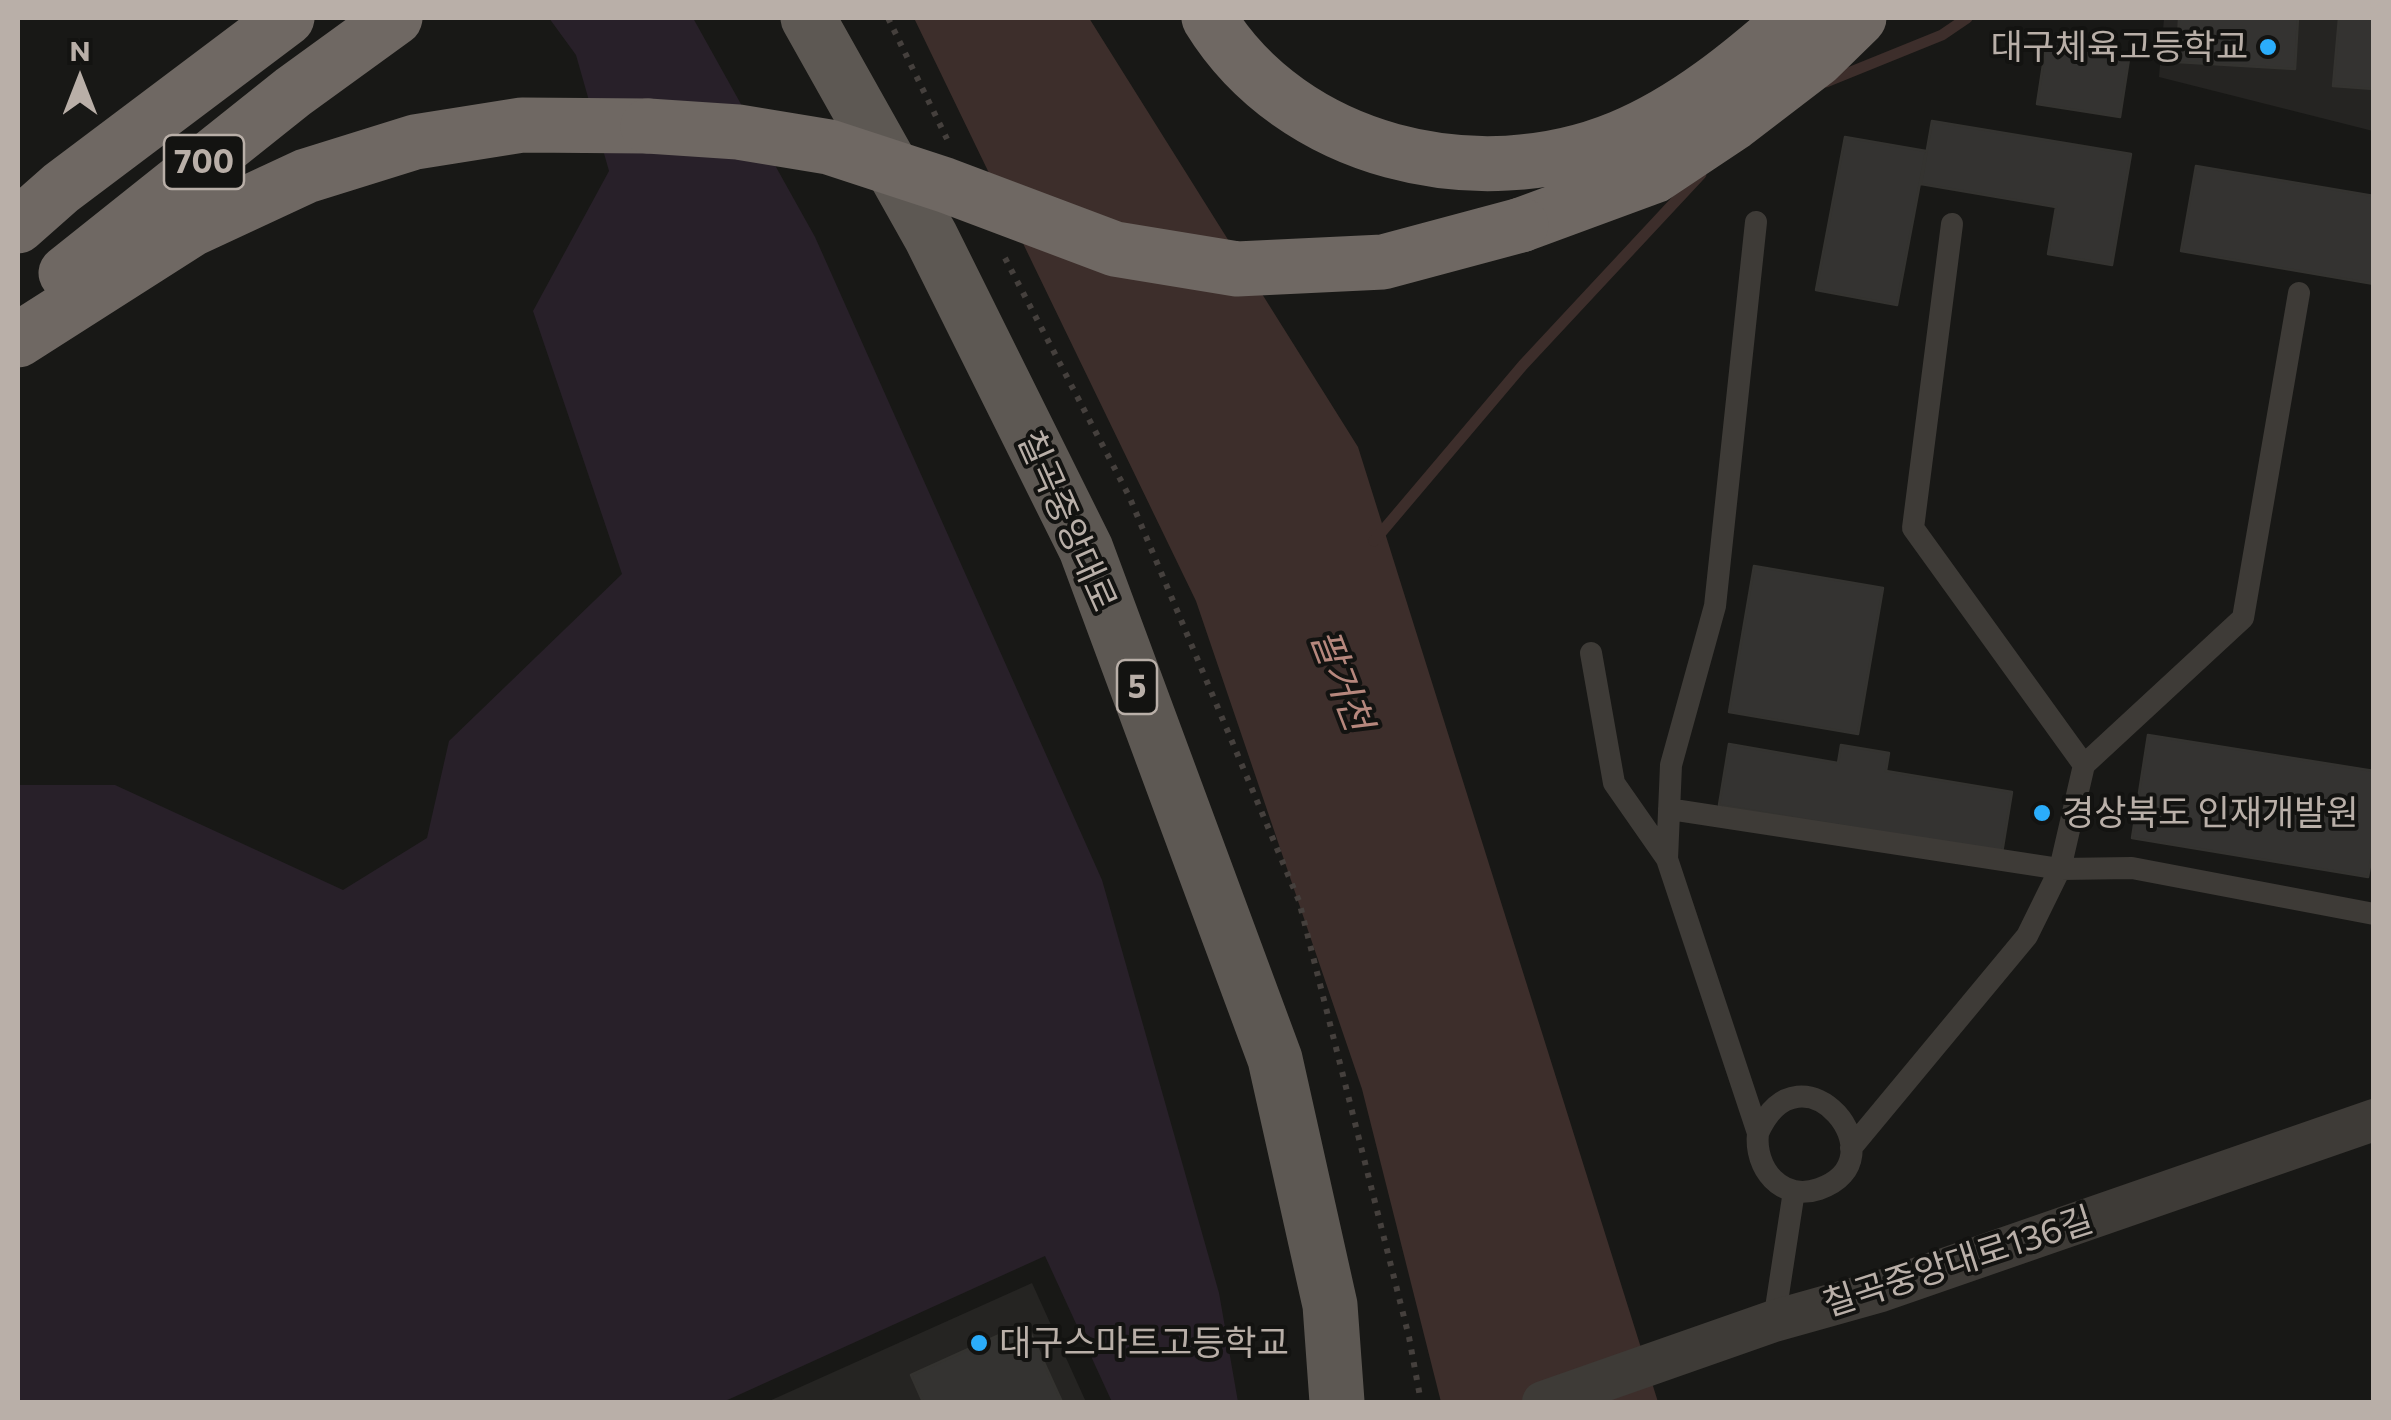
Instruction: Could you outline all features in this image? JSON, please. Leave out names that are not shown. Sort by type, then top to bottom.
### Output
[{"type":"highway","name":"700","points":[[18,226],[60,188],[287,18]]},
{"type":"highway","name":"700","points":[[18,313],[278,104],[395,18]]},
{"type":"highway","points":[[1209,18],[1240,59],[1267,84],[1334,130],[1415,158],[1514,163],[1618,138],[1689,102],[1794,18]]},
{"type":"highway","points":[[18,340],[192,228],[306,176],[415,142],[522,125],[648,126],[738,132],[828,148],[945,184],[1115,249],[1237,269],[1382,262],[1521,225],[1654,176],[1735,122],[1816,60],[1859,18]]},
{"type":"main road","name":"칠곡중앙대로","points":[[808,18],[932,238],[1086,549],[1275,1059],[1330,1305],[1336,1402]]},
{"type":"street","name":"칠곡중앙대로136길","points":[[1543,1402],[1774,1321],[1881,1291],[2374,1120]]},
{"type":"lane","points":[[1667,859],[1671,764],[1715,606],[1756,222]]},
{"type":"lane","points":[[1952,224],[1914,528],[2084,764]]},
{"type":"lane","points":[[1851,1148],[2027,936],[2060,869],[2084,764],[2243,618],[2300,294]]},
{"type":"lane","points":[[1591,653],[1614,784],[1667,859],[1758,1133]]},
{"type":"lane","points":[[1669,808],[2060,869],[2132,868],[2374,914]]},
{"type":"lane","points":[[1788,1100],[1818,1100],[1832,1106],[1850,1132],[1851,1148],[1848,1164],[1826,1186],[1810,1192],[1780,1186],[1768,1176],[1756,1149],[1764,1119],[1788,1100]]},
{"type":"lane","points":[[1774,1321],[1794,1191]]},
{"type":"shaded area","points":[[549,18],[693,18],[815,237],[1102,880],[1219,1293],[1238,1402],[1112,1402],[1045,1256],[723,1402],[18,1402],[18,785],[115,785],[343,890],[427,838],[449,741],[622,574],[533,311],[609,171],[576,55]]},
{"type":"shaded area","name":"대구체육고등학교","points":[[2164,18],[2373,18],[2373,131],[2159,77]]},
{"type":"shaded area","name":"대구스마트고등학교","points":[[1032,1283],[1086,1402],[767,1402]]},
{"type":"water","name":"팔거천","points":[[914,18],[1089,18],[1358,447],[1658,1402],[1441,1402],[1362,1089],[1196,601]]},
{"type":"building","points":[[2179,18],[2298,18],[2295,69],[2177,62]]},
{"type":"building","points":[[2339,18],[2374,18],[2374,89],[2333,86]]},
{"type":"building","points":[[2046,45],[2129,59],[2120,117],[2037,104]]},
{"type":"building","points":[[1932,121],[2131,154],[2112,265],[2048,254],[2056,207],[1921,184]]},
{"type":"building","points":[[1845,137],[1926,151],[1897,305],[1816,290]]},
{"type":"building","points":[[2196,166],[2374,196],[2374,284],[2181,251]]},
{"type":"building","points":[[1754,566],[1883,588],[1858,734],[1729,712]]},
{"type":"building","points":[[2148,735],[2374,771],[2374,844],[2368,877],[2132,838]]},
{"type":"building","points":[[1729,744],[1838,763],[1841,745],[1889,753],[1886,771],[2012,792],[2002,853],[1719,805]]},
{"type":"building","points":[[1026,1323],[1062,1402],[923,1402],[911,1375]]},
{"type":"waterway","points":[[1826,82],[1942,35],[1967,18]]},
{"type":"waterway","points":[[1374,541],[1523,365],[1701,174]]},
{"type":"place","name":"대구체육고등학교","points":[[2268,47]]},
{"type":"place","name":"경상북도 인재개발원","points":[[2042,813]]},
{"type":"place","name":"대구스마트고등학교","points":[[979,1343]]}]
